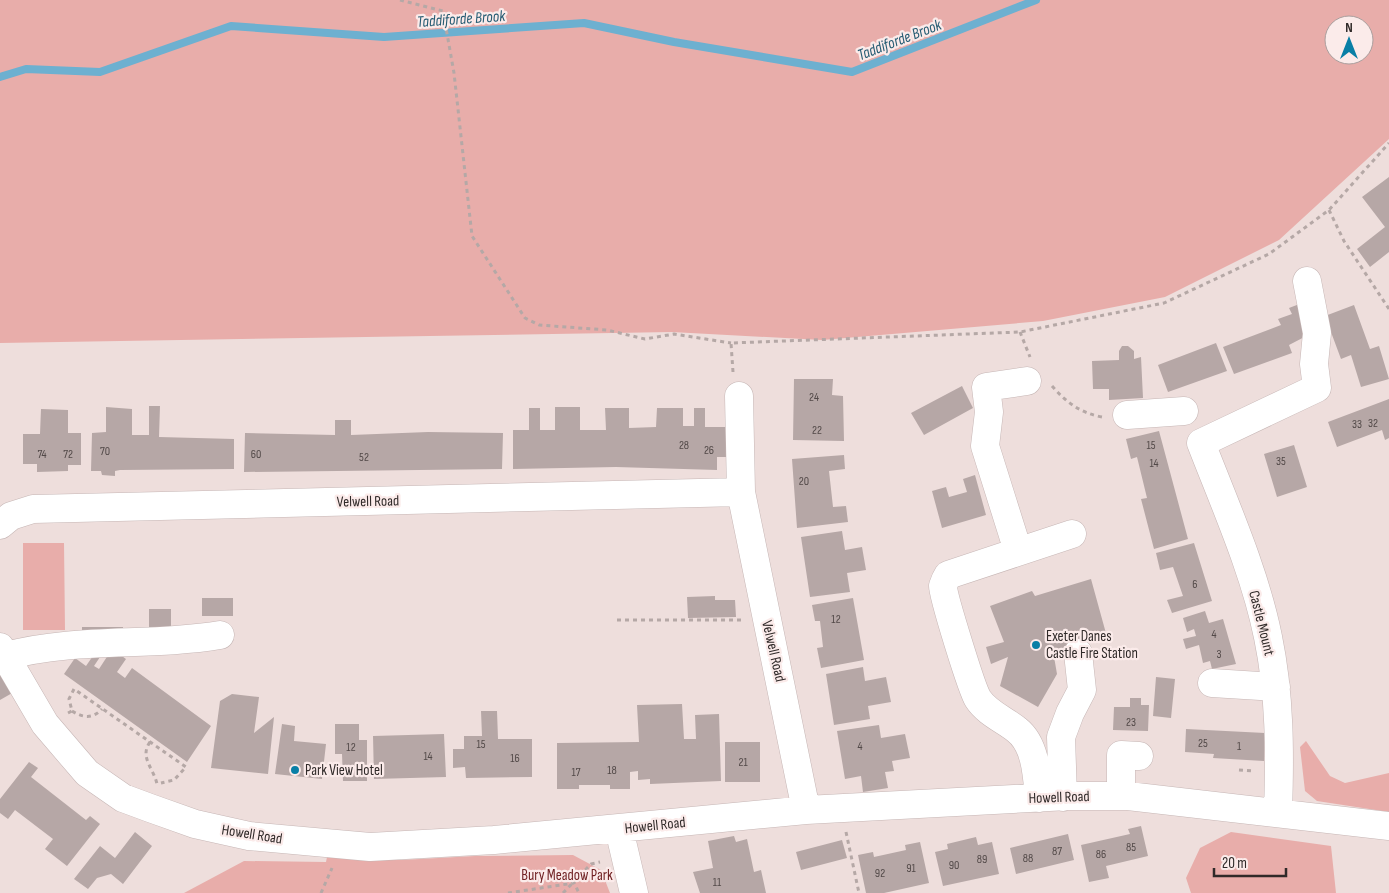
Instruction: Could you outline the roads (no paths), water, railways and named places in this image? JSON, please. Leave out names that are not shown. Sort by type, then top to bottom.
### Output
[{"type":"street","points":[[1200,443],[1316,388],[1314,354],[1316,333],[1307,281]]},
{"type":"street","points":[[1018,551],[985,446],[989,412],[986,388],[1028,370]]},
{"type":"street","name":"Velwell Road","points":[[739,396],[741,492],[806,810]]},
{"type":"street","name":"Castle Mount","points":[[1115,416],[1181,402],[1200,443],[1240,541],[1268,637],[1276,687],[1280,756],[1278,812]]},
{"type":"street","name":"Velwell Road","points":[[0,525],[11,516],[33,509],[741,492]]},
{"type":"street","points":[[1051,797],[1036,770],[1030,750],[1019,731],[978,700],[953,623],[944,586],[948,575],[1072,534]]},
{"type":"street","points":[[3,651],[66,644],[196,639],[220,635]]},
{"type":"street","name":"Howell Road","points":[[3,651],[45,724],[87,773],[123,798],[153,796],[195,824],[249,836],[370,847],[494,840],[841,807],[1051,797],[1121,796],[1278,812],[1389,826]]},
{"type":"street","points":[[1051,797],[1061,737],[1070,712],[1082,690],[1078,653]]},
{"type":"street","points":[[1212,683],[1276,687]]},
{"type":"street","points":[[1121,796],[1121,755],[1139,756]]},
{"type":"street","points":[[619,829],[634,893]]},
{"type":"waterway","name":"Taddiforde Brook","points":[[0,77],[26,69],[100,72],[231,26],[384,37],[584,23],[674,42],[852,72],[1036,0]]},
{"type":"place","name":"Exeter Danes Castle Fire Station","points":[[1036,645]]},
{"type":"place","name":"Park View Hotel","points":[[295,770]]},
{"type":"park label","name":"Bury Meadow Park","points":[[567,875]]}]
